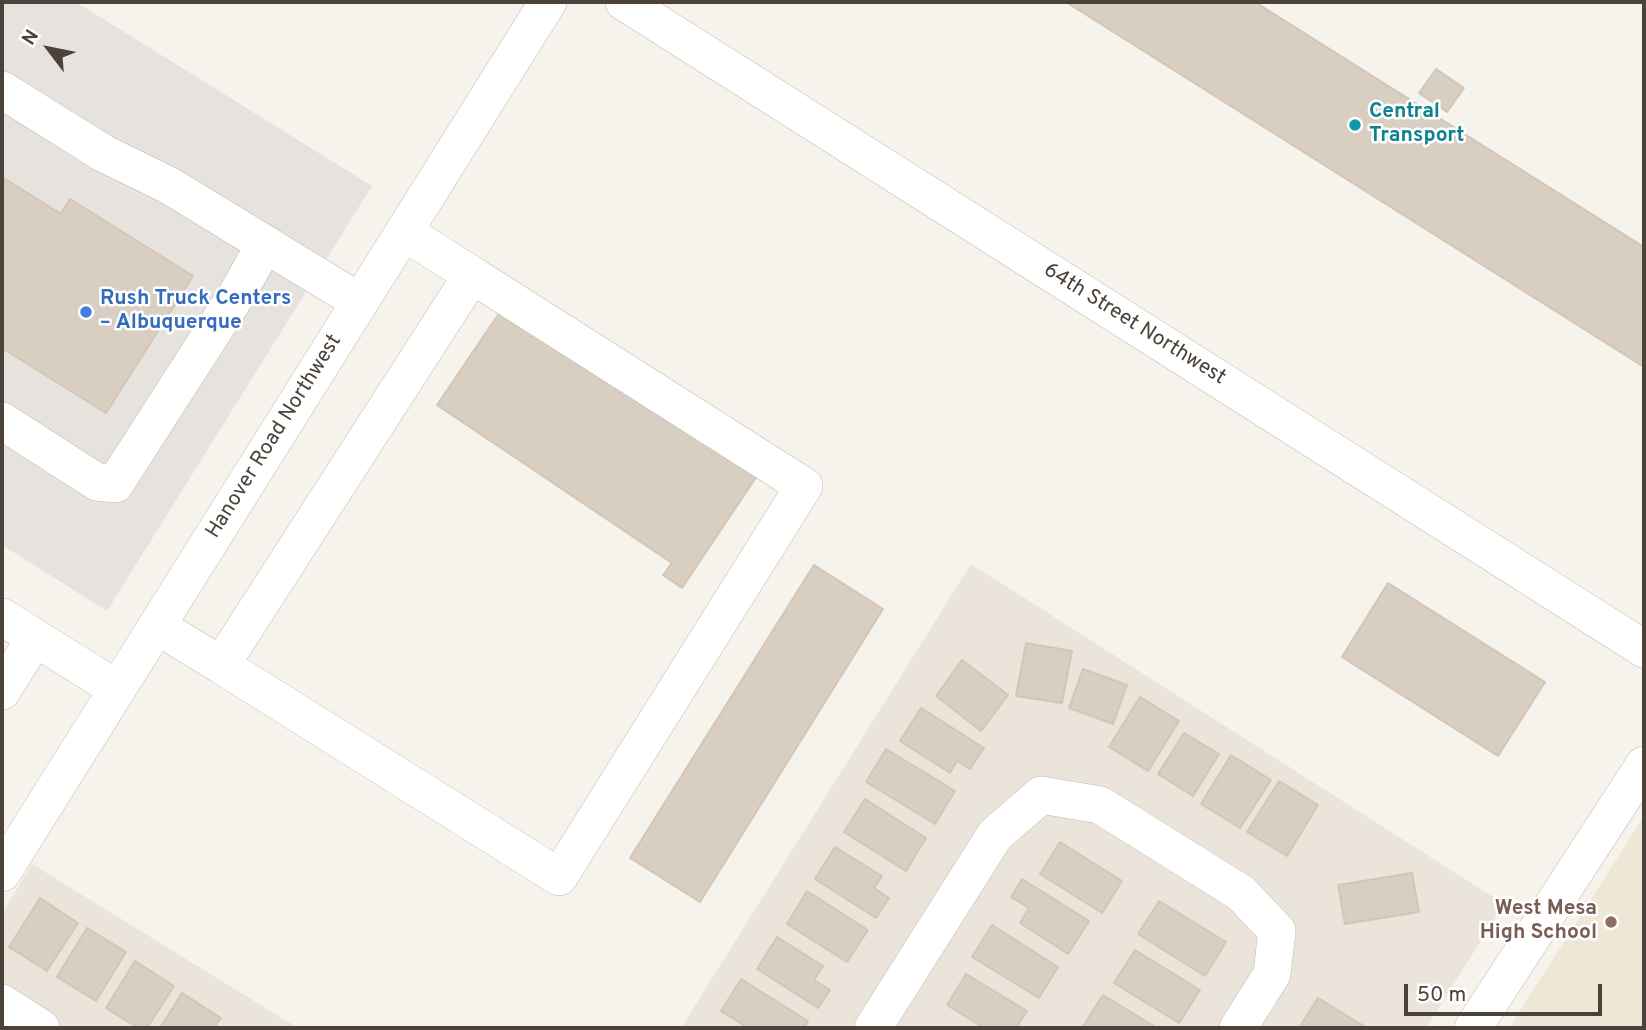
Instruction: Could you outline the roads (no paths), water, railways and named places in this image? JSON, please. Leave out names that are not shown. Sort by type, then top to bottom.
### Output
[{"type":"street","name":"Hanover Road Northwest","points":[[2,873],[548,2]]},
{"type":"street","name":"64th Street Northwest","points":[[624,2],[1644,649]]},
{"type":"street","points":[[2,90],[103,153],[170,186],[360,302]]},
{"type":"street","points":[[156,626],[559,877],[804,486],[404,232]]},
{"type":"street","points":[[2,421],[97,482],[115,484],[237,295],[265,244]]},
{"type":"street","points":[[221,665],[472,275]]},
{"type":"street","points":[[2,617],[117,689]]},
{"type":"street","points":[[2,691],[35,638]]},
{"type":"street","points":[[1474,1028],[1644,765]]},
{"type":"street","points":[[873,1028],[995,835],[1041,795],[1100,805],[1241,893],[1278,931],[1272,974],[1238,1028]]},
{"type":"street","points":[[2,1003],[41,1028]]},
{"type":"place","name":"Central Transport","points":[[1355,125]]},
{"type":"place","name":"Rush Truck Centers – Albuquerque","points":[[86,312]]},
{"type":"place","name":"West Mesa High School","points":[[1611,922]]}]
